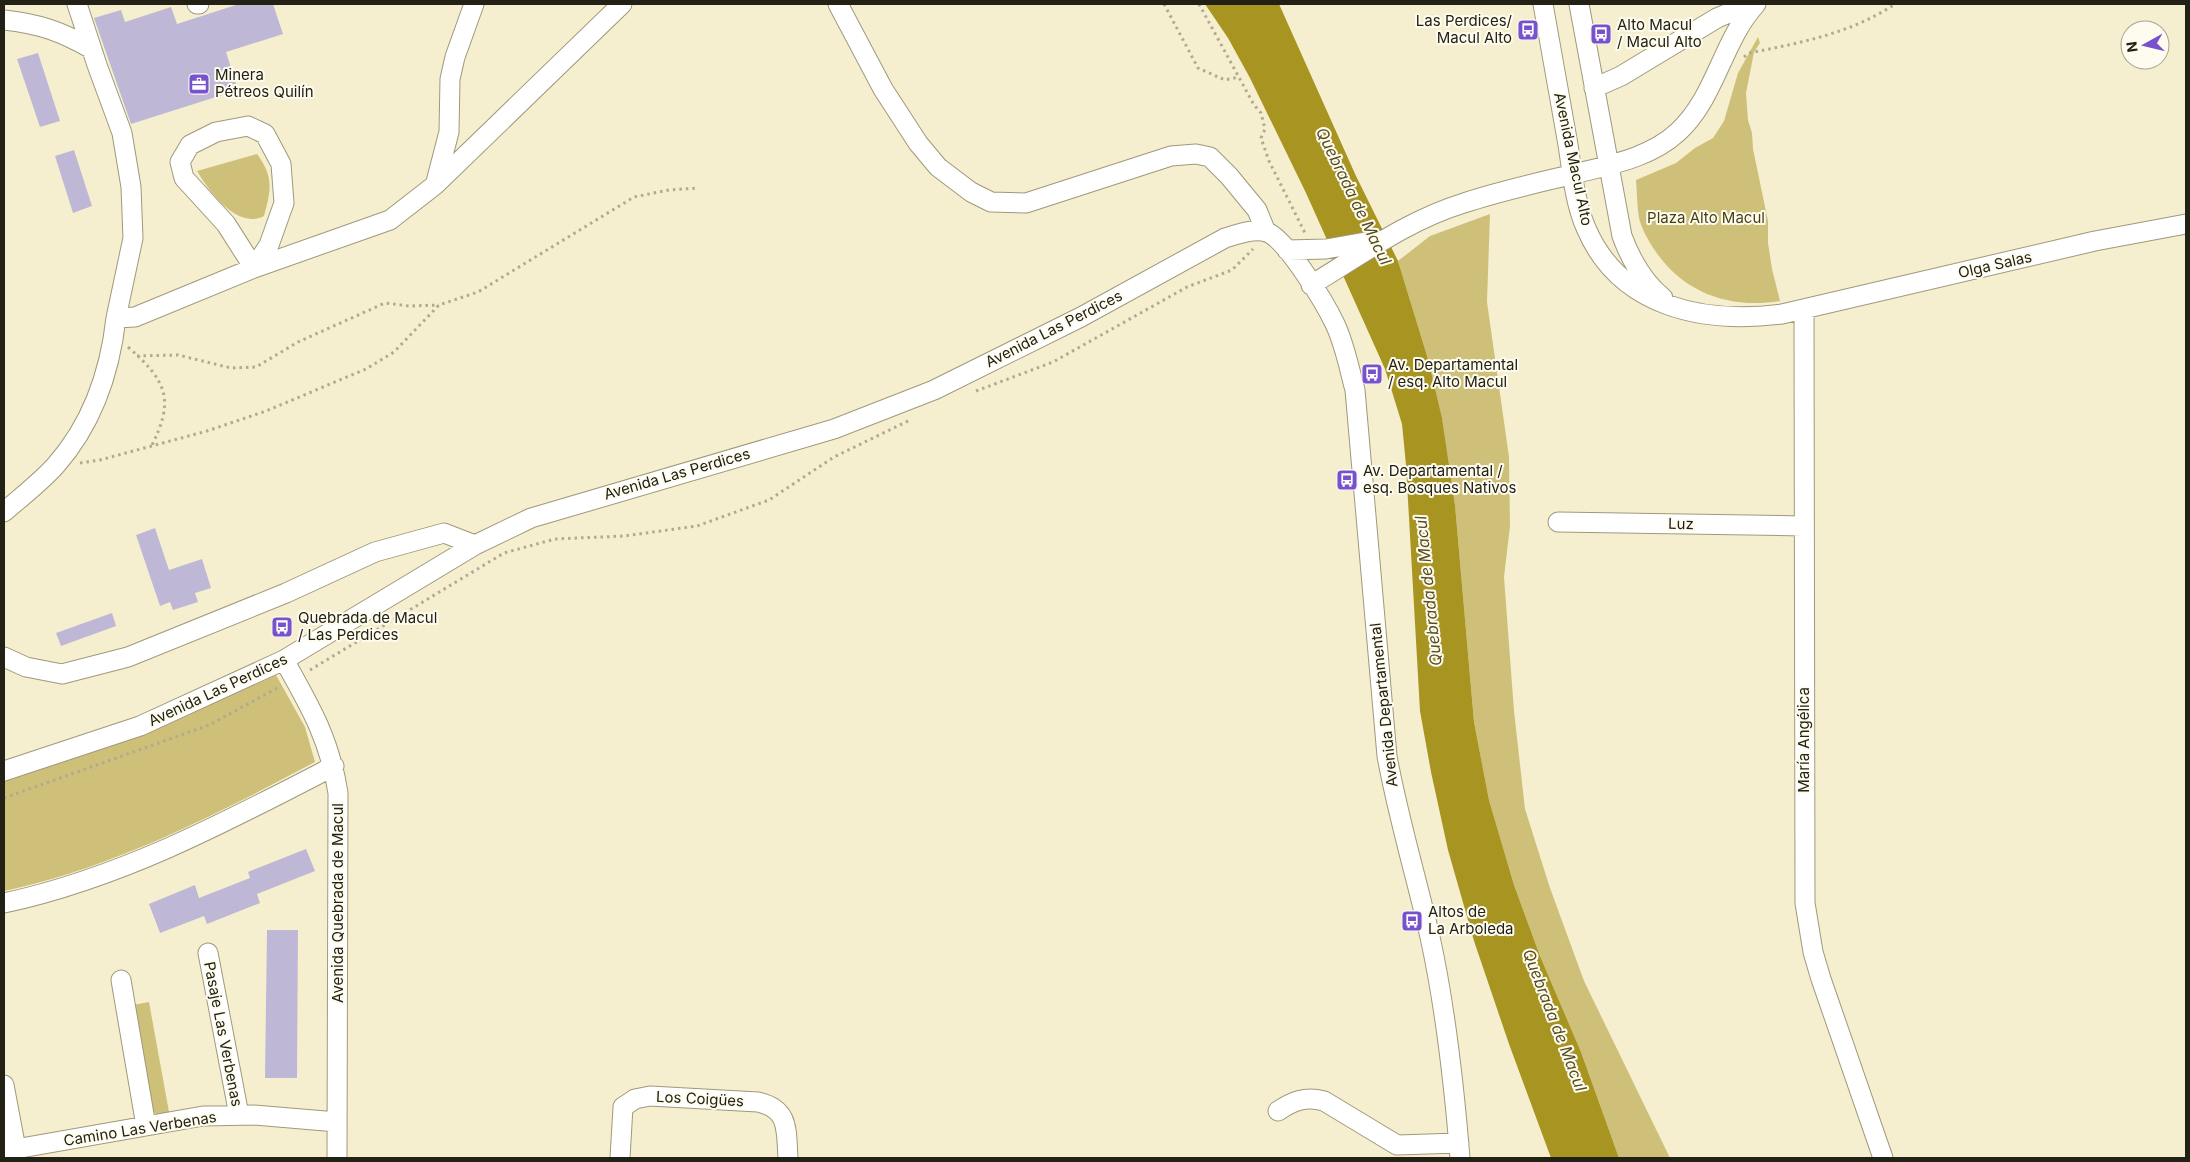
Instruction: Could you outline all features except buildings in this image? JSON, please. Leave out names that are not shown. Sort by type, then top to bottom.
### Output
[{"type":"street","points":[[435,185],[443,162],[449,132],[450,79],[455,57],[474,4]]},
{"type":"street","points":[[116,318],[135,317],[254,268],[390,220],[435,185],[622,4]]},
{"type":"street","points":[[838,4],[883,89],[918,143],[938,166],[971,192],[991,202],[1026,202],[1171,156],[1196,154],[1210,157],[1229,176],[1257,210],[1277,240],[1299,265],[1311,285],[1390,236],[1464,202],[1609,165],[1654,149],[1677,133],[1694,114],[1718,70],[1734,34],[1744,17],[1756,4]]},
{"type":"street","name":"Avenida Macul Alto","points":[[1543,4],[1573,174],[1585,227],[1600,255],[1614,272],[1630,287],[1656,300],[1706,315],[1743,318],[1804,310]]},
{"type":"street","name":"Avenida Macul Alto","points":[[1578,4],[1609,165],[1617,218],[1628,254],[1646,281],[1669,304]]},
{"type":"street","points":[[1594,88],[1621,76],[1717,18],[1750,4]]},
{"type":"street","points":[[4,512],[55,466],[85,425],[103,379],[113,342],[116,318],[133,238],[131,187],[122,133],[76,5]]},
{"type":"street","points":[[4,20],[32,23],[65,34],[92,49]]},
{"type":"street","points":[[248,126],[264,134],[281,164],[284,203],[268,245],[254,268],[226,224],[184,178],[180,162],[190,145],[216,132],[248,126]]},
{"type":"street","name":"Olga Salas","points":[[1804,310],[2096,240],[2186,224]]},
{"type":"street","name":"Avenida Las Perdices","points":[[4,771],[140,726],[284,660],[475,545],[531,518],[834,428],[934,390],[1081,317],[1225,238],[1251,231],[1277,240],[1320,250],[1390,236]]},
{"type":"street","name":"Avenida Departamental","points":[[1311,285],[1334,324],[1346,354],[1355,390],[1387,756],[1394,795],[1415,874],[1438,977],[1450,1058],[1460,1151]]},
{"type":"street","name":"María Angélica","points":[[1804,310],[1804,881],[1808,924],[1820,979],[1883,1158]]},
{"type":"street","name":"Luz","points":[[1558,522],[1804,526]]},
{"type":"street","points":[[4,657],[26,667],[62,674],[128,657],[286,593],[375,552],[444,533],[475,545]]},
{"type":"street","name":"Avenida Quebrada de Macul","points":[[284,660],[326,739],[334,766],[339,818],[337,1158]]},
{"type":"street","points":[[4,903],[80,883],[165,850],[334,766]]},
{"type":"street","name":"Pasaje Las Verbenas","points":[[208,953],[239,1115]]},
{"type":"street","points":[[121,980],[146,1126]]},
{"type":"street","points":[[4,1085],[10,1150]]},
{"type":"street","name":"Los Coigües","points":[[620,1158],[620,1122],[623,1107],[635,1099],[650,1096],[758,1102],[772,1105],[782,1115],[786,1131],[788,1158]]},
{"type":"street","points":[[1278,1111],[1293,1100],[1313,1098],[1324,1101],[1397,1145],[1460,1151]]},
{"type":"street","name":"Camino Las Verbenas","points":[[10,1150],[203,1116],[239,1115],[337,1122]]},
{"type":"path","points":[[1164,4],[1198,68],[1225,80],[1240,77]]},
{"type":"path","points":[[1199,4],[1254,104],[1262,113],[1265,129],[1261,138],[1269,161],[1320,250]]},
{"type":"path","points":[[1718,70],[1733,67],[1749,53],[1818,39],[1876,17],[1895,4]]},
{"type":"path","points":[[137,356],[178,354],[230,368],[256,367],[298,342],[385,303],[409,306],[439,305],[456,301],[486,288],[634,198],[670,190],[698,188]]},
{"type":"path","points":[[971,393],[1053,362],[1187,287],[1232,270],[1256,245],[1277,240]]},
{"type":"path","points":[[55,466],[100,460],[151,447],[266,411],[366,369],[394,352],[439,305]]},
{"type":"path","points":[[113,342],[129,347],[162,384],[166,407],[159,431],[151,447]]},
{"type":"path","points":[[4,798],[209,724],[295,679],[504,553],[554,539],[624,536],[697,526],[769,500],[834,457],[919,416]]},
{"type":"green space","name":"Plaza Alto Macul","points":[[1758,37],[1760,43],[1754,52],[1746,93],[1748,120],[1768,221],[1768,243],[1772,269],[1780,301],[1744,303],[1710,295],[1695,288],[1668,266],[1653,248],[1642,227],[1638,213],[1636,180],[1676,163],[1695,148],[1713,138],[1724,121],[1738,73]]},
{"type":"green space","points":[[257,154],[269,177],[268,199],[264,216],[254,219],[244,218],[234,213],[216,198],[197,171]]},
{"type":"green space","points":[[1490,214],[1487,302],[1509,457],[1510,526],[1504,577],[1514,711],[1525,809],[1550,888],[1584,981],[1670,1158],[1619,1158],[1581,1052],[1540,956],[1514,885],[1489,800],[1474,722],[1455,505],[1442,419],[1428,359],[1398,261],[1430,236]]},
{"type":"green space","points":[[276,675],[305,727],[315,762],[202,820],[125,854],[45,881],[4,891],[4,779],[151,732]]},
{"type":"green space","points":[[149,1002],[169,1112],[157,1115],[151,1109],[133,1005]]},
{"type":"water","name":"Quebrada de Macul","points":[[1205,4],[1279,4],[1356,176],[1398,261],[1428,359],[1442,418],[1455,505],[1474,722],[1489,800],[1514,885],[1540,956],[1581,1052],[1619,1158],[1551,1158],[1509,1044],[1474,941],[1448,850],[1420,711],[1402,424],[1385,369],[1306,193],[1250,78],[1228,38]]},
{"type":"place","name":"Las Perdices/ Macul Alto","points":[[1528,30]]},
{"type":"place","name":"Alto Macul / Macul Alto","points":[[1601,34]]},
{"type":"place","name":"Minera Pétreos Quilín","points":[[199,84]]},
{"type":"place","name":"Av. Departamental / esq. Alto Macul","points":[[1372,374]]},
{"type":"place","name":"Av. Departamental / esq. Bosques Nativos","points":[[1347,480]]},
{"type":"place","name":"Quebrada de Macul / Las Perdices","points":[[282,627]]},
{"type":"place","name":"Altos de La Arboleda","points":[[1412,921]]}]
